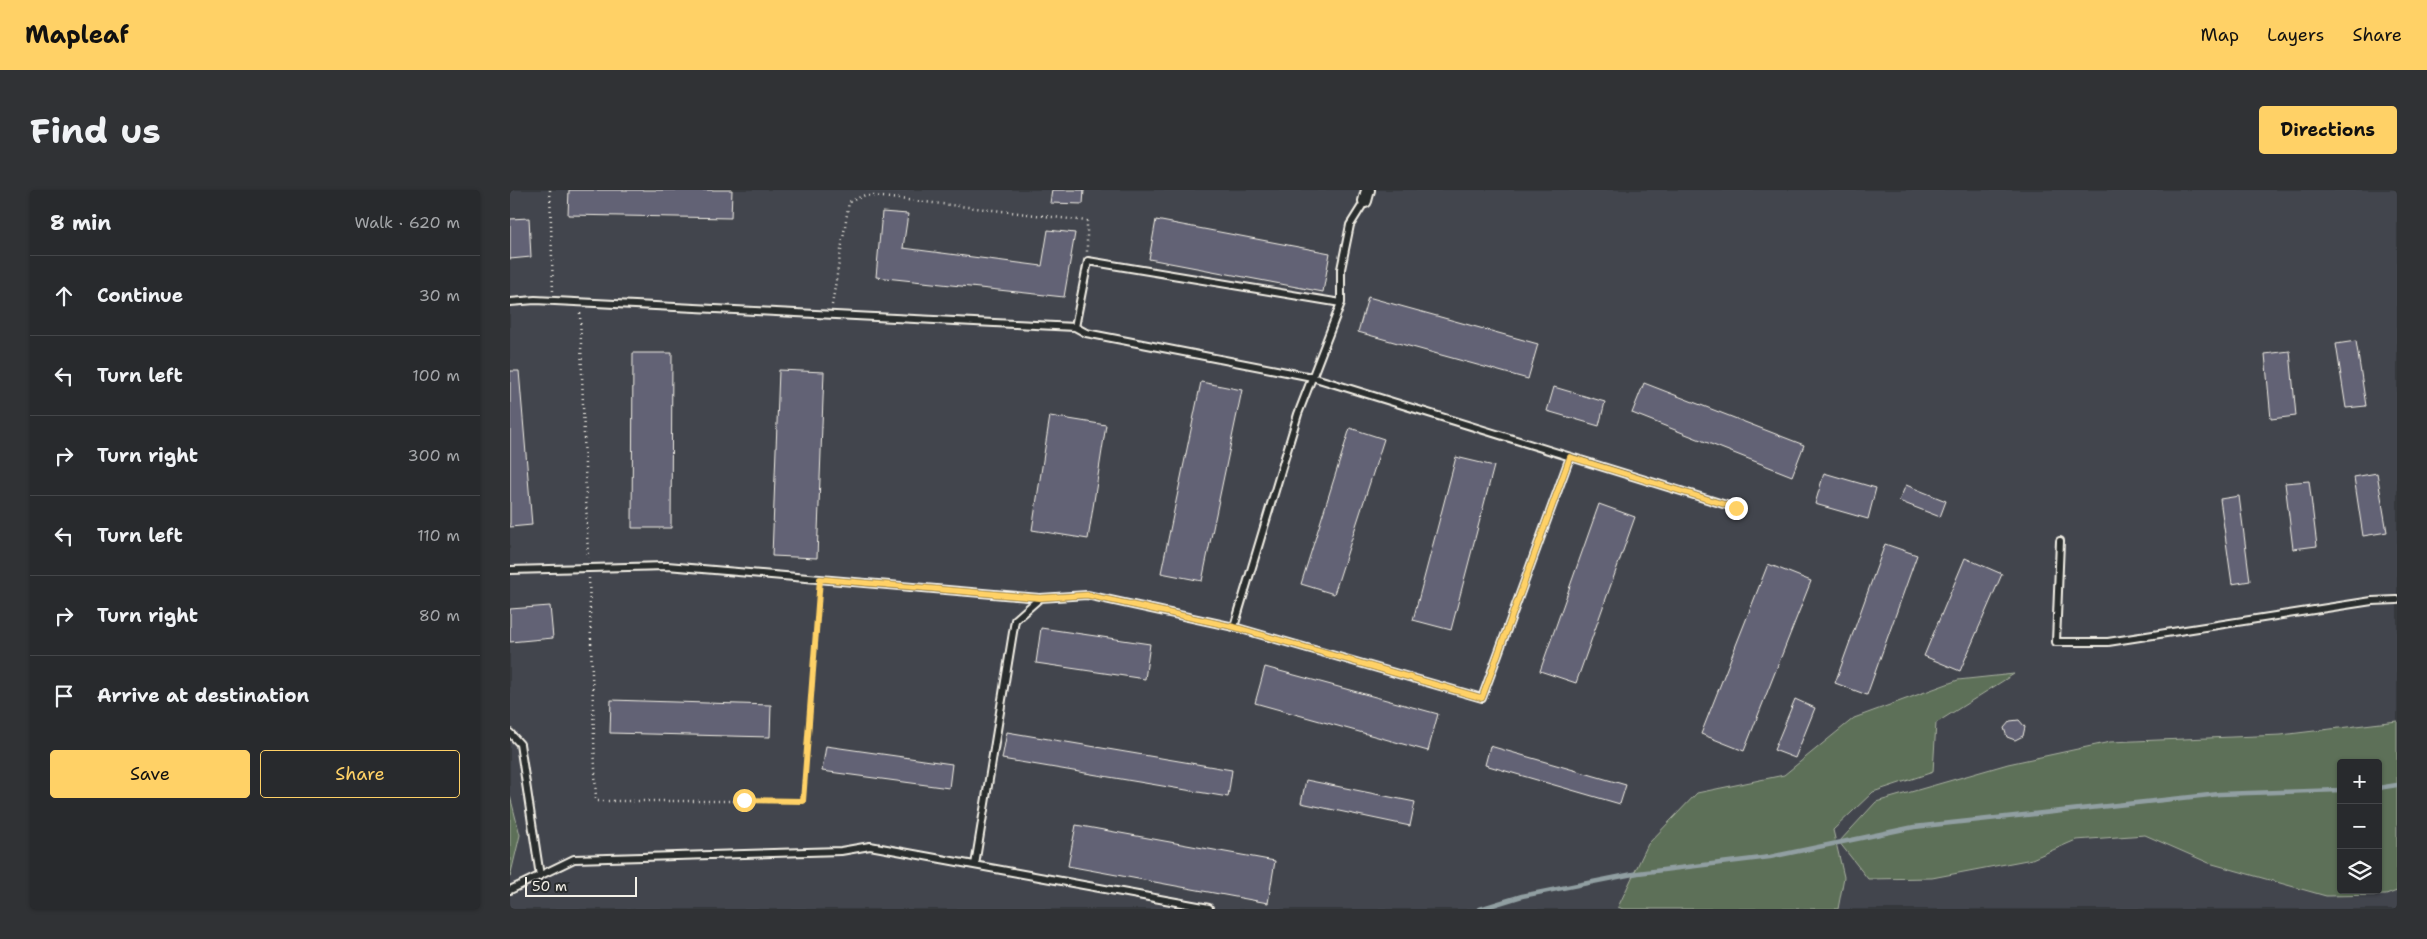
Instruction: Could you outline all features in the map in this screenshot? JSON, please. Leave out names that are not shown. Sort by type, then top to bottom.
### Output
[{"type":"lane","points":[[1234,627],[1298,414],[1341,303],[1341,269],[1350,225],[1366,195]]},
{"type":"lane","points":[[1075,327],[1088,260],[1341,303]]},
{"type":"lane","points":[[510,302],[535,300],[1075,327],[1086,333],[1312,377],[1736,508]]},
{"type":"lane","points":[[510,570],[667,566],[1040,598],[1087,595],[1234,627],[1482,698],[1570,457]]},
{"type":"lane","points":[[2060,542],[2056,642],[2108,642],[2372,601],[2397,600]]},
{"type":"lane","points":[[975,865],[1015,620],[1040,598]]},
{"type":"lane","points":[[510,733],[520,744],[540,876]]},
{"type":"lane","points":[[510,890],[574,859],[841,851],[870,846],[1209,908]]},
{"type":"path","points":[[550,190],[554,301]]},
{"type":"path","points":[[830,314],[850,202],[866,195],[1087,221],[1088,260]]},
{"type":"path","points":[[580,302],[596,801],[803,801],[820,579]]},
{"type":"shaded area","points":[[510,190],[2397,190],[2397,909],[510,909]]},
{"type":"green space","points":[[2014,674],[1936,723],[1933,772],[1873,792],[1833,830],[1844,877],[1838,909],[1623,909],[1618,907],[1648,844],[1697,793],[1784,775],[1854,718],[1958,680]]},
{"type":"green space","points":[[2397,721],[2397,891],[2386,895],[2326,896],[2209,863],[2145,835],[2076,840],[2032,859],[1932,878],[1868,879],[1839,842],[1876,802],[2008,764],[2110,742],[2281,735]]},
{"type":"green space","points":[[510,796],[520,835],[510,877]]},
{"type":"building","points":[[569,190],[732,190],[731,218],[568,215]]},
{"type":"building","points":[[1052,190],[1084,190],[1083,204],[1050,203]]},
{"type":"building","points":[[882,212],[908,214],[903,248],[1042,266],[1048,230],[1075,233],[1064,297],[876,277]]},
{"type":"building","points":[[529,218],[531,257],[510,259],[510,219]]},
{"type":"building","points":[[1156,220],[1330,253],[1323,292],[1149,259]]},
{"type":"building","points":[[1368,297],[1538,344],[1528,379],[1358,332]]},
{"type":"building","points":[[2356,341],[2366,406],[2346,408],[2336,344]]},
{"type":"building","points":[[2290,351],[2296,416],[2271,419],[2265,354]]},
{"type":"building","points":[[633,353],[672,353],[671,528],[632,528]]},
{"type":"building","points":[[779,370],[824,372],[817,558],[772,556]]},
{"type":"building","points":[[510,371],[519,371],[532,525],[510,527]]},
{"type":"building","points":[[1201,382],[1242,390],[1202,581],[1161,573]]},
{"type":"building","points":[[1644,383],[1804,445],[1792,476],[1632,413]]},
{"type":"building","points":[[1554,387],[1605,402],[1599,426],[1547,411]]},
{"type":"building","points":[[1050,416],[1106,425],[1088,539],[1032,530]]},
{"type":"building","points":[[1350,428],[1384,439],[1334,594],[1301,584]]},
{"type":"building","points":[[1456,457],[1494,466],[1451,630],[1413,620]]},
{"type":"building","points":[[1824,473],[1876,488],[1868,519],[1815,504]]},
{"type":"building","points":[[2377,473],[2387,532],[2363,536],[2354,477]]},
{"type":"building","points":[[2309,481],[2317,546],[2293,549],[2285,483]]},
{"type":"building","points":[[1906,485],[1946,501],[1940,517],[1899,501]]},
{"type":"building","points":[[2239,496],[2250,581],[2232,584],[2220,499]]},
{"type":"building","points":[[1599,504],[1635,517],[1576,683],[1540,671]]},
{"type":"building","points":[[1885,544],[1917,555],[1867,695],[1835,683]]},
{"type":"building","points":[[1965,558],[2002,574],[1960,671],[1924,656]]},
{"type":"building","points":[[1768,564],[1811,581],[1744,751],[1701,734]]},
{"type":"building","points":[[550,606],[553,638],[510,642],[510,609]]},
{"type":"building","points":[[1041,628],[1150,644],[1145,679],[1036,663]]},
{"type":"building","points":[[1265,667],[1438,714],[1428,751],[1255,703]]},
{"type":"building","points":[[1795,699],[1815,708],[1795,758],[1774,750]]},
{"type":"building","points":[[611,700],[771,705],[770,737],[610,733]]},
{"type":"building","points":[[2019,720],[2025,727],[2023,736],[2015,740],[2007,737],[2004,728],[2010,721]]},
{"type":"building","points":[[1007,732],[1232,770],[1228,797],[1002,759]]},
{"type":"building","points":[[826,746],[952,764],[949,788],[822,771]]},
{"type":"building","points":[[1490,746],[1626,785],[1620,804],[1485,765]]},
{"type":"building","points":[[1306,780],[1415,802],[1410,826],[1301,803]]},
{"type":"building","points":[[1076,825],[1275,861],[1268,903],[1068,866]]},
{"type":"waterway","points":[[2382,787],[2397,785]]},
{"type":"waterway","points":[[1480,909],[1522,896],[1638,873],[1770,857],[1914,827],[2219,794],[2337,790]]},
{"type":"route","points":[[744,800],[803,801],[820,579],[1040,598],[1087,595],[1234,627],[1482,698],[1570,457],[1736,508]]}]
